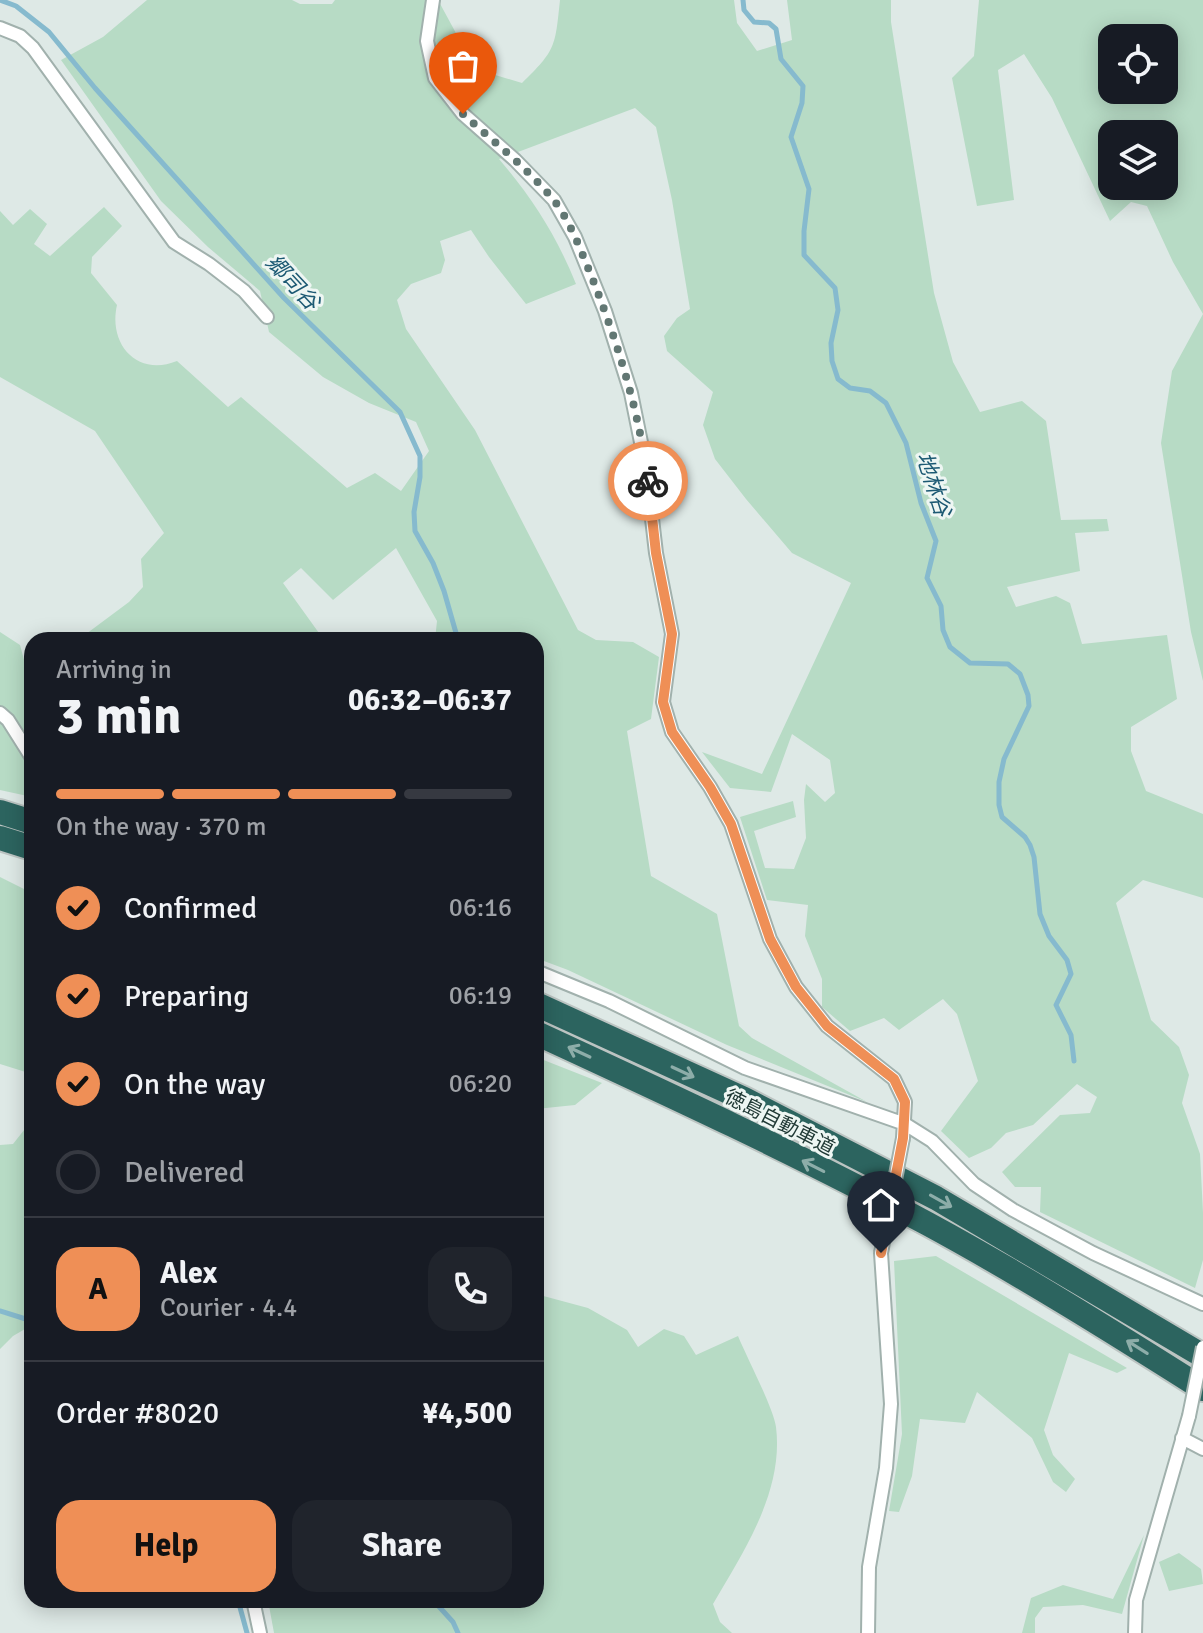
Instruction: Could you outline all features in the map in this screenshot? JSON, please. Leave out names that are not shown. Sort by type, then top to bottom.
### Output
[{"type":"highway","points":[[0,812],[24,820]]},
{"type":"highway","points":[[0,838],[24,846]]},
{"type":"highway","name":"徳島自動車道","points":[[544,1008],[744,1099],[922,1191],[1203,1356]]},
{"type":"highway","name":"徳島自動車道","points":[[544,1037],[724,1120],[929,1225],[1203,1389]]},
{"type":"street","points":[[433,0],[427,41],[435,78],[463,114],[554,200],[575,237],[605,311],[631,393],[646,467],[656,553],[672,634],[663,702],[672,732],[731,824],[770,939],[796,987],[827,1026],[894,1079],[905,1102],[903,1138],[881,1253],[891,1404],[886,1468],[869,1567],[868,1633]]},
{"type":"street","points":[[0,28],[20,36],[33,48],[174,242],[244,291],[267,317]]},
{"type":"street","points":[[0,713],[24,745]]},
{"type":"street","points":[[544,974],[609,1001],[745,1068],[905,1124],[932,1141],[974,1184],[1013,1210],[1093,1253],[1203,1304]]},
{"type":"street","points":[[1135,1633],[1136,1600],[1189,1416],[1203,1347]]},
{"type":"street","points":[[1182,1438],[1203,1449]]},
{"type":"street","points":[[255,1608],[260,1633]]},
{"type":"green space","points":[[147,0],[292,0],[300,4],[332,4],[335,0],[438,0],[457,35],[492,74],[522,83],[542,63],[552,47],[560,0],[734,0],[737,23],[757,51],[792,40],[787,0],[891,0],[891,22],[934,293],[953,362],[980,412],[1022,401],[1046,421],[1061,520],[1107,519],[1109,531],[1075,533],[1080,571],[1007,587],[1016,607],[1056,596],[1070,603],[1082,644],[1167,635],[1177,699],[1131,727],[1131,751],[1146,791],[1203,814],[1203,898],[1143,880],[1116,903],[1151,1020],[1179,1047],[1189,1075],[1182,1103],[1200,1154],[1203,1213],[1203,1260],[1195,1288],[1040,1212],[1041,1187],[1015,1187],[1002,1172],[1060,1115],[1090,1113],[1097,1097],[1077,1084],[1033,1125],[1006,1133],[991,1148],[969,1158],[941,1131],[978,1081],[957,1014],[943,999],[899,1030],[884,1018],[850,1031],[822,1007],[822,979],[805,936],[808,905],[767,900],[740,817],[793,801],[796,817],[754,831],[765,868],[794,869],[806,838],[806,784],[825,802],[835,793],[830,760],[792,734],[771,792],[730,788],[702,752],[762,774],[851,583],[792,553],[715,459],[703,425],[713,392],[667,351],[664,336],[677,318],[690,309],[656,127],[635,108],[499,159],[543,218],[576,284],[526,304],[471,230],[440,241],[445,260],[441,273],[411,284],[397,300],[406,329],[475,430],[578,630],[596,640],[633,642],[659,657],[651,719],[627,731],[651,876],[717,914],[739,1026],[752,1038],[867,1102],[727,1045],[544,961],[544,632],[436,632],[437,621],[396,548],[333,600],[301,568],[283,583],[318,632],[89,632],[129,602],[143,587],[141,559],[164,533],[95,431],[0,377],[0,211],[13,225],[30,209],[47,224],[34,244],[50,256],[104,207],[122,226],[92,257],[91,273],[117,305],[117,332],[129,354],[149,364],[163,365],[177,361],[228,407],[241,397],[347,488],[375,473],[401,491],[429,451],[416,422],[369,403],[323,377],[269,332],[260,291],[208,247],[161,201],[61,60],[103,37]]},
{"type":"green space","points":[[979,0],[1203,0],[1203,314],[1173,262],[1147,206],[1131,202],[1110,221],[1100,200],[1178,200],[1178,120],[1098,120],[1098,196],[1052,98],[1024,54],[998,70],[1014,200],[977,206],[952,78],[974,56]]},
{"type":"green space","points":[[1203,314],[1203,681],[1191,632],[1161,443],[1172,371]]},
{"type":"green space","points":[[0,632],[20,645],[24,660],[24,795],[0,790]]},
{"type":"green space","points":[[0,877],[24,889],[24,1072],[0,1064]]},
{"type":"green space","points":[[544,1060],[602,1083],[575,1105],[544,1108]]},
{"type":"green space","points":[[24,1130],[24,1330],[0,1349],[0,1145],[13,1144]]},
{"type":"green space","points":[[936,1256],[1127,1368],[1117,1373],[1069,1353],[1044,1430],[1053,1455],[1075,1479],[1066,1492],[1053,1482],[1032,1438],[977,1392],[965,1423],[920,1419],[912,1476],[899,1512],[889,1511],[902,1434],[894,1261]]},
{"type":"green space","points":[[544,1296],[588,1308],[627,1330],[638,1347],[664,1329],[684,1336],[696,1355],[738,1336],[774,1418],[777,1451],[768,1497],[759,1520],[713,1604],[720,1622],[732,1633],[274,1633],[269,1608],[544,1608]]},
{"type":"green space","points":[[1144,1535],[1122,1614],[1083,1605],[1043,1607],[1035,1618],[1035,1633],[1022,1633],[1031,1598],[1063,1585],[1113,1599]]},
{"type":"green space","points":[[1179,1553],[1201,1569],[1203,1584],[1169,1591],[1159,1562]]},
{"type":"waterway","name":"郷司谷","points":[[0,0],[16,6],[49,32],[95,88],[284,298],[400,412],[420,456],[415,531],[433,563],[456,632]]},
{"type":"waterway","name":"地林谷","points":[[743,0],[744,10],[754,22],[769,23],[776,29],[781,59],[803,86],[802,103],[791,137],[809,189],[804,255],[835,288],[838,310],[831,343],[832,361],[838,379],[850,388],[870,391],[886,403],[906,443],[921,503],[936,541],[927,578],[941,606],[943,630],[950,647],[970,663],[1008,664],[1020,674],[1028,695],[1029,706],[1004,759],[999,782],[999,805],[1002,817],[1030,845],[1040,914],[1049,936],[1067,960],[1071,974],[1056,1005],[1071,1035],[1074,1061]]},
{"type":"waterway","points":[[0,1311],[24,1318]]},
{"type":"waterway","points":[[240,1608],[247,1633]]},
{"type":"waterway","name":"郷司谷","points":[[440,1608],[458,1633]]},
{"type":"way so far","points":[[463,114],[554,200],[575,237],[605,311],[631,393],[648,481]]},
{"type":"route","points":[[648,481],[656,553],[672,634],[663,702],[672,732],[731,824],[770,939],[796,987],[827,1026],[894,1079],[905,1102],[903,1138],[881,1253]]}]
